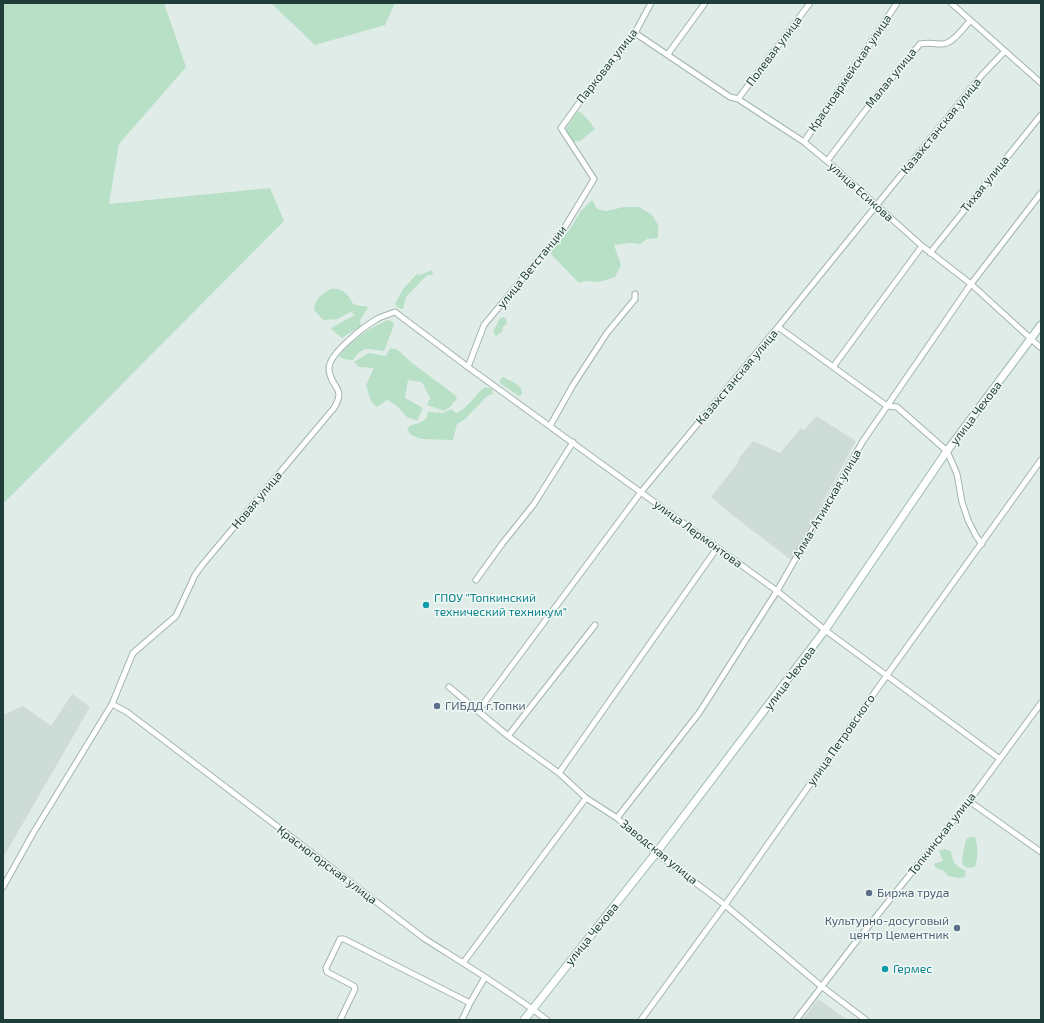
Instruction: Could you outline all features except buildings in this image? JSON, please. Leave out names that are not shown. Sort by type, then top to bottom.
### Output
[{"type":"street","name":"Парковая улица","points":[[561,128],[578,103],[635,33],[651,3]]},
{"type":"street","points":[[668,54],[704,3]]},
{"type":"street","name":"Полевая улица","points":[[738,99],[810,3]]},
{"type":"street","name":"Красноармейская улица","points":[[804,142],[897,3]]},
{"type":"street","points":[[951,3],[1041,83]]},
{"type":"street","name":"Малая улица","points":[[827,161],[871,103],[920,44],[930,42],[942,44],[949,43],[970,21]]},
{"type":"street","name":"улица Есикова","points":[[635,33],[730,97],[738,99],[804,142],[930,253],[971,284],[1041,348]]},
{"type":"street","name":"Казахстанская улица","points":[[478,712],[641,492],[778,328],[982,75],[1005,51]]},
{"type":"street","name":"Тихая улица","points":[[930,253],[1041,116]]},
{"type":"street","name":"улица Ветстанции","points":[[468,367],[484,325],[563,230],[594,179],[561,128]]},
{"type":"street","name":"Алма-Атинская улица","points":[[617,818],[699,713],[777,591],[886,406],[971,284],[1041,193]]},
{"type":"street","points":[[833,367],[922,246]]},
{"type":"street","points":[[550,426],[573,385],[607,333],[635,299],[635,294]]},
{"type":"street","name":"улица Лермонтова","points":[[395,312],[468,367],[777,591],[825,630],[1000,759]]},
{"type":"street","name":"Новая улица","points":[[112,704],[132,653],[176,616],[195,575],[203,564],[340,399],[339,392],[329,370],[331,358],[342,346],[377,319],[395,312]]},
{"type":"street","name":"улица Чехова","points":[[524,1020],[656,853],[825,630],[947,452],[1041,325]]},
{"type":"street","points":[[778,328],[886,406],[897,407],[947,452],[957,474],[962,502],[968,520],[982,544]]},
{"type":"street","points":[[476,580],[534,504],[573,442]]},
{"type":"street","name":"улица Петровского","points":[[641,1020],[725,906],[887,675],[1041,460]]},
{"type":"street","points":[[559,773],[717,548]]},
{"type":"street","points":[[508,736],[595,625]]},
{"type":"street","name":"Заводская улица","points":[[449,687],[508,736],[559,773],[586,798],[617,818],[656,853],[725,906],[821,986],[866,1020]]},
{"type":"street","name":"Топкинская улица","points":[[796,1020],[821,986],[969,801],[1041,703]]},
{"type":"street","points":[[3,887],[32,835],[112,704]]},
{"type":"street","name":"Красногорская улица","points":[[112,704],[127,712],[424,939],[485,977],[547,1020]]},
{"type":"street","points":[[463,963],[586,798]]},
{"type":"street","points":[[969,801],[1041,852]]},
{"type":"street","points":[[340,1020],[355,989],[354,986],[327,972],[326,968],[340,939],[344,939],[470,1003]]},
{"type":"street","points":[[462,1020],[485,977]]},
{"type":"shaded area","points":[[816,416],[856,441],[791,560],[711,497],[753,441],[780,453],[801,428],[804,430]]},
{"type":"shaded area","points":[[72,694],[90,707],[3,858],[3,715],[23,706],[51,726]]},
{"type":"shaded area","points":[[818,999],[848,1020],[802,1020]]},
{"type":"green space","points":[[3,3],[164,3],[186,67],[119,144],[109,204],[270,188],[284,221],[3,504]]},
{"type":"green space","points":[[271,3],[395,3],[385,25],[315,45]]},
{"type":"green space","points":[[578,111],[595,129],[580,141],[573,142],[567,135],[566,128]]},
{"type":"green space","points":[[592,200],[597,209],[606,211],[624,207],[639,207],[652,215],[658,225],[658,238],[647,239],[640,244],[630,243],[614,245],[621,265],[615,277],[599,282],[585,281],[579,283],[550,253],[570,229],[581,211]]},
{"type":"green space","points":[[432,270],[432,275],[427,275],[406,297],[403,309],[396,306],[395,304],[403,289],[417,274],[420,275]]},
{"type":"green space","points":[[331,289],[342,290],[350,298],[353,304],[366,306],[368,308],[360,320],[361,326],[342,338],[331,328],[355,314],[350,312],[338,319],[323,320],[314,310],[319,297]]},
{"type":"green space","points":[[504,317],[507,323],[502,328],[503,331],[496,336],[493,332],[500,318]]},
{"type":"green space","points":[[388,320],[393,322],[394,325],[384,351],[366,349],[360,352],[353,360],[343,359],[339,356],[361,335]]},
{"type":"green space","points":[[390,348],[398,350],[412,363],[455,395],[457,400],[444,411],[427,405],[430,398],[422,382],[408,380],[405,398],[423,408],[417,421],[407,417],[396,405],[387,400],[377,407],[371,401],[366,385],[374,368],[359,367],[354,362],[369,353],[386,356]]},
{"type":"green space","points":[[503,377],[521,388],[522,394],[519,396],[500,383],[500,379]]},
{"type":"green space","points":[[485,387],[492,389],[493,394],[487,396],[464,420],[457,424],[453,440],[421,439],[411,435],[407,429],[411,425],[417,424],[426,419],[428,412],[443,413],[451,409],[456,413],[460,411],[468,405]]},
{"type":"green space","points":[[975,837],[977,844],[977,855],[975,867],[968,868],[963,865],[962,859],[966,839]]},
{"type":"green space","points":[[945,849],[951,851],[955,864],[966,871],[965,877],[960,878],[948,876],[944,871],[935,867],[934,864],[943,861],[939,851]]},
{"type":"place","name":"ГПОУ \"Топкинский технический техникум\"","points":[[426,605]]},
{"type":"place","name":"ГИБДД г.Топки","points":[[437,706]]},
{"type":"place","name":"Биржа труда","points":[[869,893]]},
{"type":"place","name":"Культурно-досуговый центр Цементник","points":[[957,928]]},
{"type":"place","name":"Гермес","points":[[885,969]]}]
